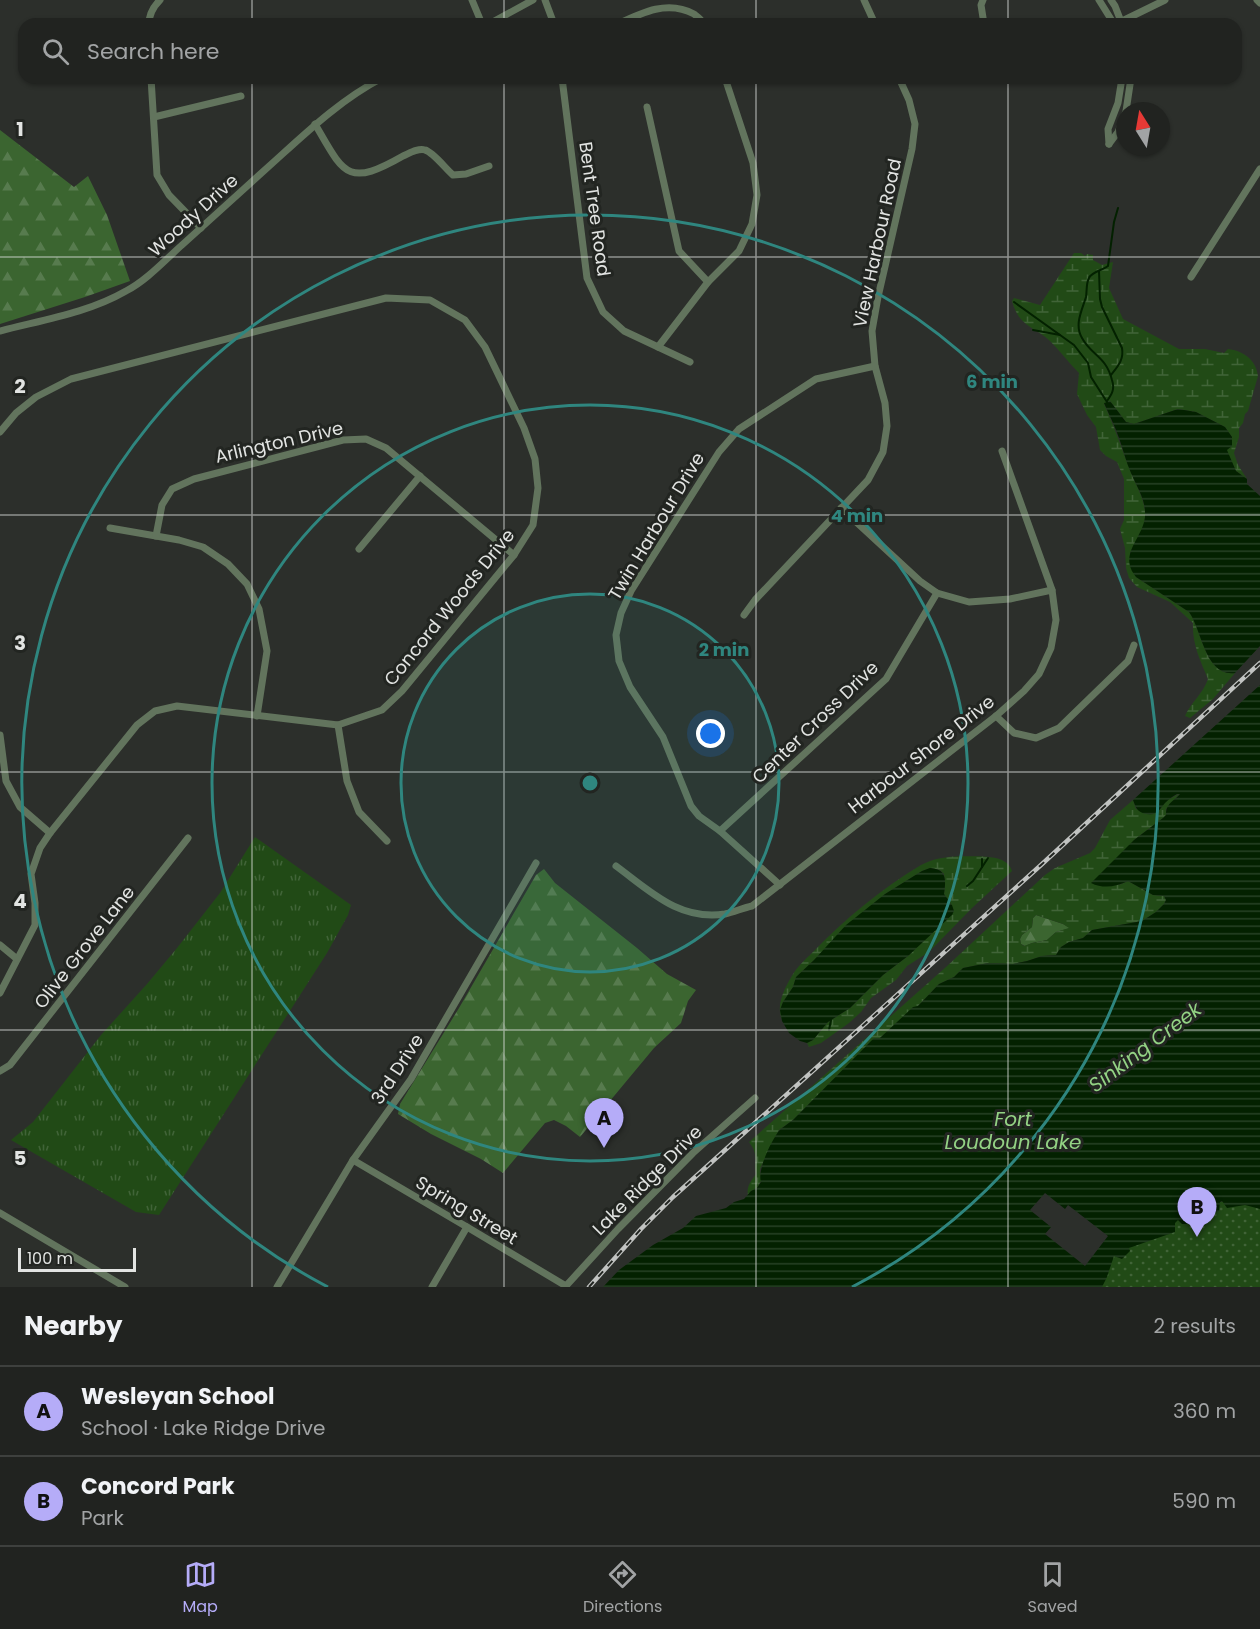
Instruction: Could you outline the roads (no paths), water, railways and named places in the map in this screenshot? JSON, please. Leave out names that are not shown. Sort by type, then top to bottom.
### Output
[{"type":"street","points":[[149,18],[160,0]]},
{"type":"street","points":[[472,0],[480,18]]},
{"type":"street","points":[[500,18],[533,0]]},
{"type":"street","points":[[545,0],[552,18]]},
{"type":"street","points":[[864,0],[872,18]]},
{"type":"street","points":[[983,0],[981,5],[983,18]]},
{"type":"street","points":[[1099,0],[1114,18]]},
{"type":"street","points":[[1111,0],[1115,6],[1117,18]]},
{"type":"street","points":[[1128,18],[1166,0]]},
{"type":"street","points":[[630,18],[650,8],[668,4],[686,9],[699,18]]},
{"type":"street","points":[[151,84],[157,175],[169,195],[201,228]]},
{"type":"street","name":"Woody Drive","points":[[0,331],[71,313],[107,301],[122,293],[148,275],[315,124],[342,102],[371,84]]},
{"type":"street","name":"Bent Tree Road","points":[[563,84],[587,278],[603,312],[624,331],[690,362]]},
{"type":"street","points":[[658,347],[708,282],[739,251],[752,224],[758,195],[753,163],[727,84]]},
{"type":"street","name":"View Harbour Road","points":[[744,615],[755,600],[868,480],[883,452],[887,426],[885,403],[875,366],[872,332],[912,149],[915,124],[909,100],[902,84]]},
{"type":"street","points":[[1118,102],[1121,84]]},
{"type":"street","points":[[1128,102],[1130,84]]},
{"type":"street","points":[[154,117],[241,96]]},
{"type":"street","points":[[647,107],[679,251],[708,282]]},
{"type":"street","points":[[1116,109],[1108,129],[1109,144],[1116,135]]},
{"type":"street","points":[[315,124],[336,160],[349,172],[364,174],[382,169],[411,152],[422,149],[431,152],[453,175],[466,174],[489,166]]},
{"type":"street","points":[[1191,277],[1260,169]]},
{"type":"street","name":"Concord Woods Drive","points":[[0,432],[15,413],[36,397],[71,379],[386,298],[430,300],[465,321],[486,347],[524,428],[535,459],[538,488],[533,525],[514,555],[402,691],[382,710],[338,725],[177,706],[155,711],[137,725],[40,848],[31,874],[35,926],[0,993]]},
{"type":"street","name":"Twin Harbour Drive","points":[[780,885],[720,831],[699,816],[691,806],[663,737],[630,687],[619,661],[616,635],[621,613],[631,591],[719,452],[739,429],[816,379],[875,366]]},
{"type":"street","name":"Arlington Drive","points":[[156,536],[162,505],[172,489],[194,479],[344,440],[366,439],[386,448],[514,555]]},
{"type":"street","name":"Harbour Shore Drive","points":[[616,866],[668,904],[687,912],[706,915],[726,914],[752,906],[996,716],[1024,691],[1039,674],[1052,648],[1056,620],[1052,590],[1002,451]]},
{"type":"street","points":[[359,549],[420,476]]},
{"type":"street","points":[[841,508],[920,581],[937,593],[969,602],[1010,599],[1052,590]]},
{"type":"street","points":[[110,528],[179,540],[203,547],[228,564],[247,584],[259,609],[267,651],[257,716]]},
{"type":"street","name":"Center Cross Drive","points":[[720,831],[886,679],[937,593]]},
{"type":"street","points":[[996,716],[1014,733],[1036,738],[1059,728],[1128,662],[1134,645]]},
{"type":"street","points":[[338,725],[347,781],[359,812],[387,841]]},
{"type":"street","points":[[0,735],[6,781],[20,807],[50,833]]},
{"type":"street","name":"Olive Grove Lane","points":[[0,1071],[10,1065],[188,838]]},
{"type":"street","name":"3rd Drive","points":[[277,1287],[353,1160],[411,1078],[537,863]]},
{"type":"street","points":[[0,945],[17,959]]},
{"type":"street","name":"Lake Ridge Drive","points":[[565,1287],[693,1153],[755,1098]]},
{"type":"street","name":"Spring Street","points":[[353,1160],[565,1287]]},
{"type":"street","points":[[0,1214],[125,1287]]},
{"type":"street","points":[[432,1287],[467,1227]]},
{"type":"water","points":[[1110,401],[1126,422],[1134,424],[1178,409],[1196,412],[1225,427],[1232,437],[1232,446],[1227,450],[1236,471],[1247,479],[1247,484],[1260,496],[1260,646],[1235,673],[1217,668],[1206,651],[1189,612],[1136,577],[1131,568],[1129,560],[1142,529],[1145,507],[1104,403]]},
{"type":"water","name":"Fort Loudoun Lake","points":[[1260,685],[1260,1209],[1245,1205],[1227,1208],[1222,1201],[1219,1211],[1189,1224],[1182,1224],[1178,1220],[1175,1223],[1175,1232],[1129,1248],[1130,1251],[1122,1259],[1114,1256],[1102,1287],[603,1287],[619,1270],[653,1245],[683,1228],[696,1216],[726,1208],[744,1199],[757,1188],[761,1182],[765,1156],[780,1130],[793,1120],[874,1038],[880,1038],[913,1007],[918,1006],[939,984],[954,977],[963,968],[988,963],[1013,964],[1042,956],[1056,955],[1061,947],[1083,938],[1092,930],[1142,921],[1156,912],[1166,900],[1164,896],[1153,895],[1128,881],[1110,887],[1091,883],[1134,840],[1166,815],[1169,805],[1180,794],[1171,798],[1153,814],[1139,811],[1133,800]]},
{"type":"water","points":[[930,868],[940,871],[944,876],[944,894],[952,905],[954,911],[952,915],[908,956],[883,975],[850,1008],[828,1022],[813,1040],[807,1043],[800,1041],[789,1033],[782,1021],[780,1010],[796,977],[846,925],[885,894]]},
{"type":"waterway","points":[[1107,401],[1112,394],[1113,383],[1106,366],[1082,338],[1079,323],[1089,278],[1108,266],[1118,208]]},
{"type":"waterway","points":[[1099,271],[1102,307],[1122,348],[1121,359],[1111,375]]},
{"type":"waterway","points":[[1014,302],[1074,345],[1088,363],[1091,377],[1107,402]]},
{"type":"waterway","points":[[1033,330],[1060,335]]},
{"type":"waterway","points":[[967,886],[973,881],[988,858]]},
{"type":"waterway","points":[[982,859],[982,867]]},
{"type":"waterway","points":[[829,1030],[831,1020]]},
{"type":"railway","points":[[589,1287],[673,1197],[1041,865],[1260,663]]},
{"type":"place","name":"Wesleyan School","points":[[604,1148]]},
{"type":"place","name":"Concord Park","points":[[1197,1237]]},
{"type":"water label","name":"Sinking Creek","points":[[1145,1047]]}]
